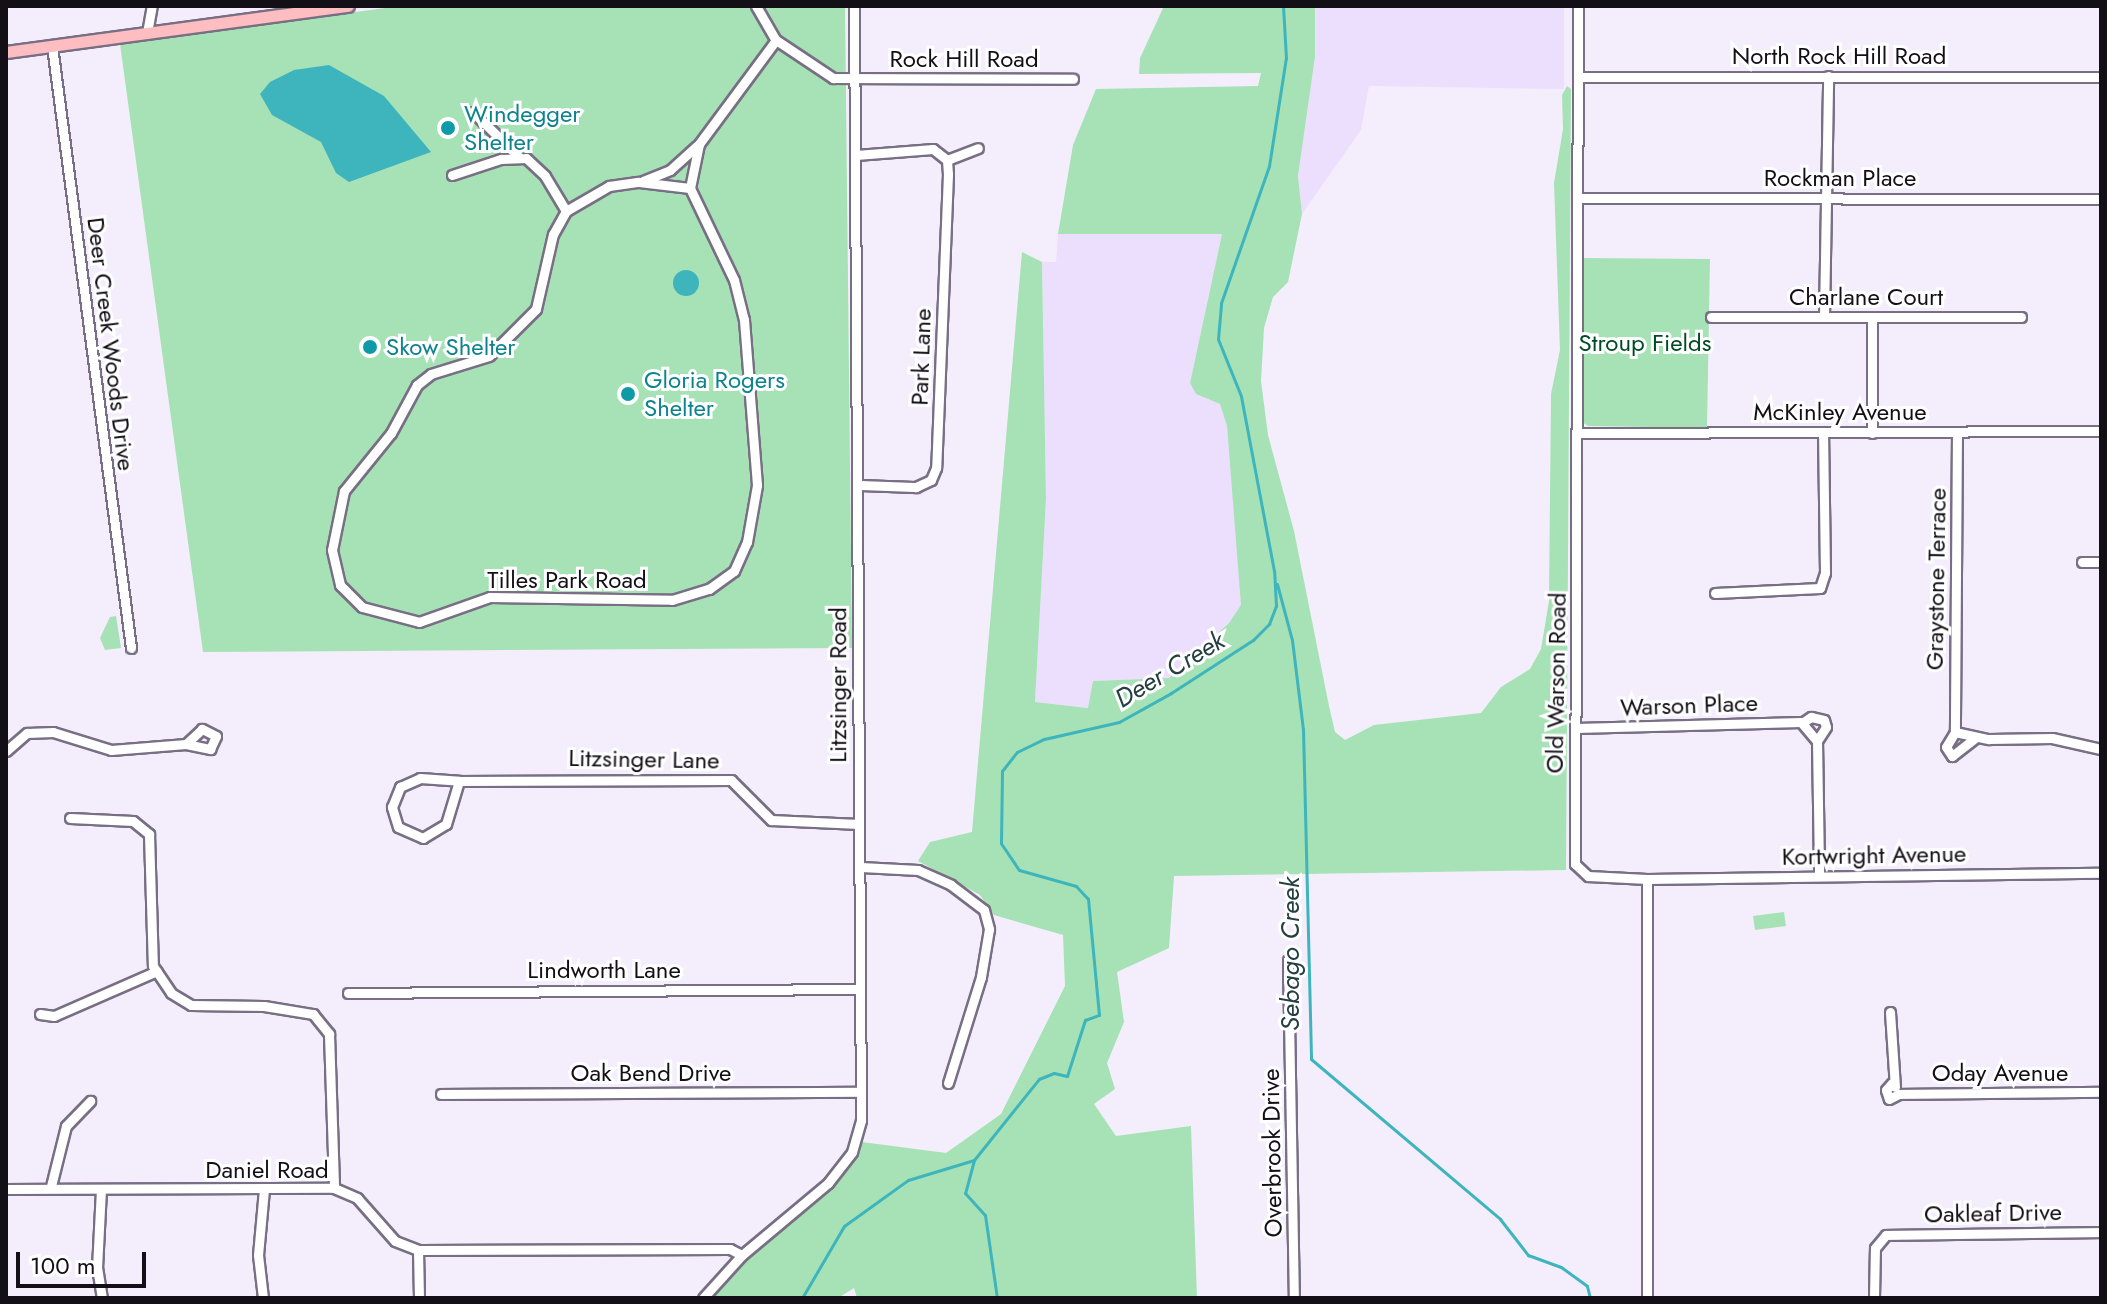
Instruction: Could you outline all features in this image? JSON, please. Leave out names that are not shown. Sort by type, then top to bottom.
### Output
[{"type":"main road","points":[[6,52],[147,33],[280,10],[348,6]]},
{"type":"street","points":[[147,33],[152,6]]},
{"type":"street","points":[[756,6],[776,40],[833,78],[855,79]]},
{"type":"street","name":"Litzsinger Road","points":[[703,1298],[742,1255],[828,1183],[852,1152],[861,1120],[854,6]]},
{"type":"street","name":"Old Warson Road","points":[[1578,6],[1579,433],[1575,864],[1588,876],[1647,879]]},
{"type":"street","points":[[473,112],[519,157],[545,176],[566,211],[609,186],[639,182],[670,170],[699,144],[776,40]]},
{"type":"street","name":"Deer Creek Woods Drive","points":[[52,46],[131,648]]},
{"type":"street","points":[[1824,316],[1828,76]]},
{"type":"street","name":"North Rock Hill Road","points":[[1578,77],[2101,77]]},
{"type":"street","name":"Rock Hill Road","points":[[855,79],[1073,79]]},
{"type":"street","points":[[639,182],[690,188],[699,144]]},
{"type":"street","points":[[856,155],[933,149],[947,160],[978,148]]},
{"type":"street","points":[[452,175],[519,157]]},
{"type":"street","name":"Park Lane","points":[[858,485],[916,487],[933,483],[937,464],[947,160]]},
{"type":"street","name":"Tilles Park Road","points":[[566,211],[553,234],[536,309],[489,356],[431,374],[417,385],[391,433],[344,491],[334,526],[333,559],[340,585],[362,607],[419,622],[490,597],[672,600],[709,589],[734,571],[747,542],[757,485],[744,320],[734,280],[690,188]]},
{"type":"street","name":"Rockman Place","points":[[1579,198],[2101,199]]},
{"type":"street","name":"Charlane Court","points":[[1711,317],[2021,317]]},
{"type":"street","points":[[1872,317],[1872,433]]},
{"type":"street","name":"McKinley Avenue","points":[[1579,433],[2101,431]]},
{"type":"street","points":[[1715,593],[1820,588],[1825,573],[1823,432]]},
{"type":"street","name":"Graystone Terrace","points":[[1955,729],[1957,432]]},
{"type":"street","points":[[2082,562],[2101,562]]},
{"type":"street","points":[[1817,741],[1802,723],[1811,717],[1824,720],[1826,727],[1817,741],[1819,875]]},
{"type":"street","name":"Warson Place","points":[[1576,728],[1802,723]]},
{"type":"street","points":[[1975,738],[1952,756],[1946,747],[1955,729],[1975,738],[2052,738],[2101,749]]},
{"type":"street","points":[[6,751],[27,733],[53,732],[111,750],[186,744]]},
{"type":"street","name":"Litzsinger Lane","points":[[459,781],[441,831],[423,838],[398,827],[394,796],[409,781],[731,780],[771,820],[859,824]]},
{"type":"street","points":[[70,818],[133,821],[149,834],[157,971],[171,993],[191,1005],[264,1006],[313,1014],[329,1034],[334,1188]]},
{"type":"street","points":[[861,867],[918,870],[951,885],[984,910],[989,929],[981,977],[948,1083]]},
{"type":"street","name":"Kortwright Avenue","points":[[1647,879],[2101,873]]},
{"type":"street","points":[[1647,879],[1647,1298]]},
{"type":"street","name":"Overbrook Drive","points":[[1288,960],[1294,1298]]},
{"type":"street","points":[[40,1014],[54,1016],[157,971]]},
{"type":"street","name":"Lindworth Lane","points":[[348,993],[860,989]]},
{"type":"street","name":"Oday Avenue","points":[[1890,1012],[1892,1083],[1899,1094],[2101,1092]]},
{"type":"street","name":"Oak Bend Drive","points":[[441,1094],[861,1092]]},
{"type":"street","points":[[51,1186],[66,1126],[90,1101]]},
{"type":"street","name":"Daniel Road","points":[[6,1189],[51,1186],[101,1189],[334,1188],[357,1198],[395,1241],[418,1250]]},
{"type":"street","points":[[101,1189],[97,1267],[102,1298]]},
{"type":"street","points":[[263,1298],[258,1255],[264,1189]]},
{"type":"street","name":"Oakleaf Drive","points":[[1874,1298],[1875,1248],[1886,1235],[2101,1232]]},
{"type":"street","points":[[419,1298],[418,1250],[730,1249],[742,1255]]},
{"type":"shaded area","points":[[1315,6],[1564,6],[1564,89],[1369,86],[1361,130],[1302,214],[1298,176],[1315,57]]},
{"type":"shaded area","points":[[1058,234],[1222,234],[1190,383],[1196,394],[1220,404],[1227,426],[1242,605],[1229,623],[1169,678],[1094,681],[1089,708],[1035,702],[1046,499],[1042,262],[1056,262]]},
{"type":"green space","points":[[400,6],[845,6],[852,648],[203,652],[120,44]]},
{"type":"green space","points":[[1164,6],[1315,6],[1315,57],[1298,176],[1302,214],[1288,282],[1273,297],[1264,328],[1261,381],[1268,435],[1294,531],[1335,732],[1345,740],[1374,725],[1481,713],[1501,687],[1530,669],[1541,649],[1549,601],[1551,394],[1560,350],[1554,183],[1563,129],[1562,95],[1567,86],[1571,89],[1566,870],[1174,876],[1169,948],[1117,972],[1124,1022],[1107,1063],[1115,1089],[1094,1104],[1116,1136],[1191,1126],[1197,1298],[857,1298],[854,1288],[838,1298],[710,1298],[750,1255],[842,1177],[862,1142],[946,1153],[1001,1114],[1065,986],[1063,935],[994,915],[980,895],[918,861],[930,842],[972,832],[1022,252],[1042,262],[1046,499],[1035,702],[1088,708],[1093,681],[1169,678],[1229,623],[1241,605],[1227,426],[1220,404],[1196,394],[1190,383],[1222,234],[1058,234],[1073,145],[1096,89],[1258,86],[1261,73],[1139,74],[1140,58]]},
{"type":"green space","name":"Stroup Fields","points":[[1581,258],[1710,259],[1707,428],[1588,426],[1582,422]]},
{"type":"green space","points":[[116,616],[121,648],[105,650],[100,638],[110,617]]},
{"type":"green space","points":[[1784,912],[1786,926],[1755,930],[1753,916]]},
{"type":"water","points":[[329,65],[384,96],[431,152],[349,182],[336,173],[321,142],[272,115],[260,94],[270,82],[294,70]]},
{"type":"water","points":[[686,270],[695,274],[699,283],[695,292],[686,296],[677,292],[673,283],[677,274]]},
{"type":"waterway","name":"Deer Creek","points":[[802,1298],[844,1226],[908,1180],[974,1160],[1039,1079],[1054,1073],[1067,1076],[1085,1020],[1099,1015],[1088,899],[1076,886],[1019,870],[1001,843],[1002,771],[1017,752],[1044,739],[1119,722],[1171,693],[1253,640],[1269,624],[1276,606],[1274,571],[1241,396],[1218,339],[1221,303],[1269,166],[1286,58],[1283,6]]},
{"type":"waterway","name":"Sebago Creek","points":[[1277,584],[1292,640],[1303,729],[1311,1059],[1500,1219],[1528,1255],[1561,1267],[1587,1286],[1590,1298]]},
{"type":"waterway","points":[[974,1160],[965,1193],[985,1215],[997,1298]]},
{"type":"place","name":"Windegger Shelter","points":[[448,128]]},
{"type":"place","name":"Skow Shelter","points":[[370,347]]},
{"type":"place","name":"Gloria Rogers Shelter","points":[[628,394]]}]
